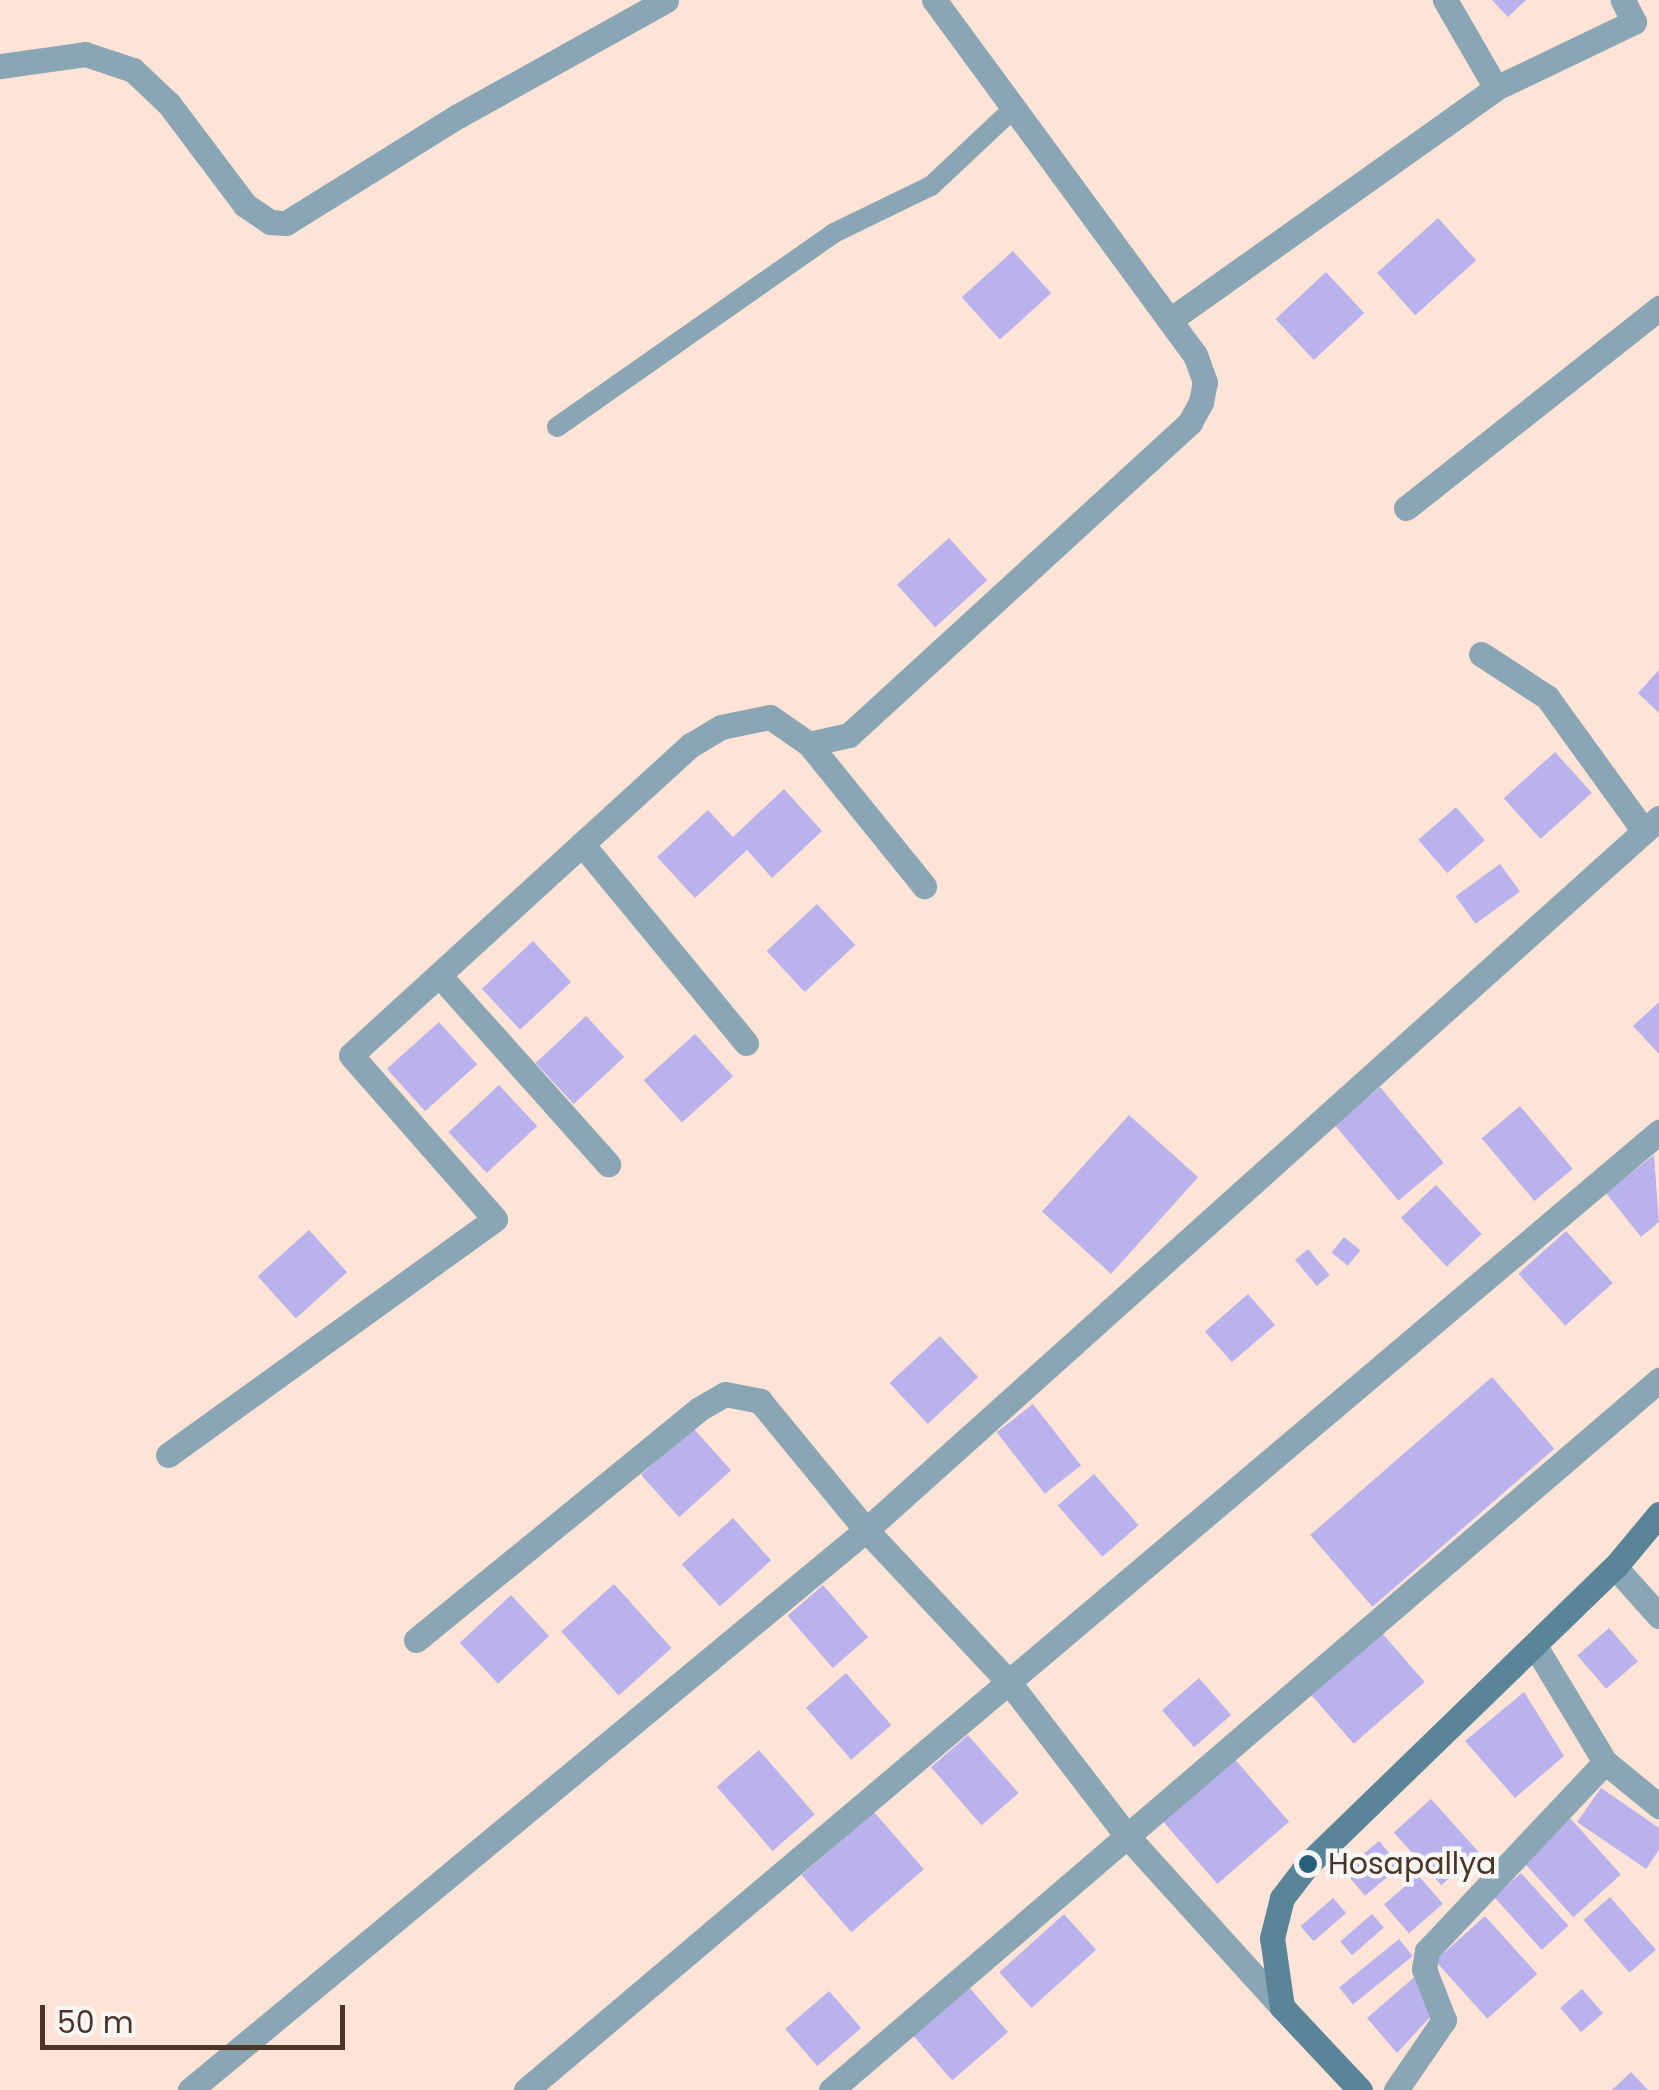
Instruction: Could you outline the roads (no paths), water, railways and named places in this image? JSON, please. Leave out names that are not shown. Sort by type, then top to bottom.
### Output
[{"type":"main road","points":[[1360,2090],[1282,2007],[1272,1938],[1282,1898],[1308,1864],[1535,1646],[1615,1566],[1659,1514]]},
{"type":"street","points":[[0,66],[85,54],[133,70],[168,104],[245,205],[270,222],[286,223],[458,116],[666,0]]},
{"type":"street","points":[[809,744],[849,735],[1190,422],[1205,382],[1170,320],[934,0]]},
{"type":"street","points":[[1444,0],[1496,88]]},
{"type":"street","points":[[1170,320],[1496,88],[1638,15]]},
{"type":"street","points":[[1406,508],[1659,308]]},
{"type":"street","points":[[190,2090],[866,1530],[1651,824],[1547,697],[1481,654]]},
{"type":"street","points":[[168,1455],[495,1220],[351,1055],[691,745],[721,727],[770,717],[809,744],[924,886]]},
{"type":"street","points":[[582,844],[746,1044]]},
{"type":"street","points":[[439,975],[608,1164]]},
{"type":"street","points":[[526,2090],[1659,1132]]},
{"type":"street","points":[[831,2090],[1659,1380]]},
{"type":"street","points":[[416,1640],[725,1394],[760,1402],[866,1530],[1008,1681],[1126,1835],[1282,2007]]},
{"type":"street","points":[[1615,1566],[1659,1616]]},
{"type":"street","points":[[1535,1646],[1605,1762],[1659,1806]]},
{"type":"street","points":[[1396,2090],[1444,2020],[1424,1969],[1427,1951],[1605,1762]]},
{"type":"lane","points":[[556,426],[834,233],[930,186],[1014,109]]},
{"type":"place","name":"Hosapallya","points":[[1308,1864]]}]
